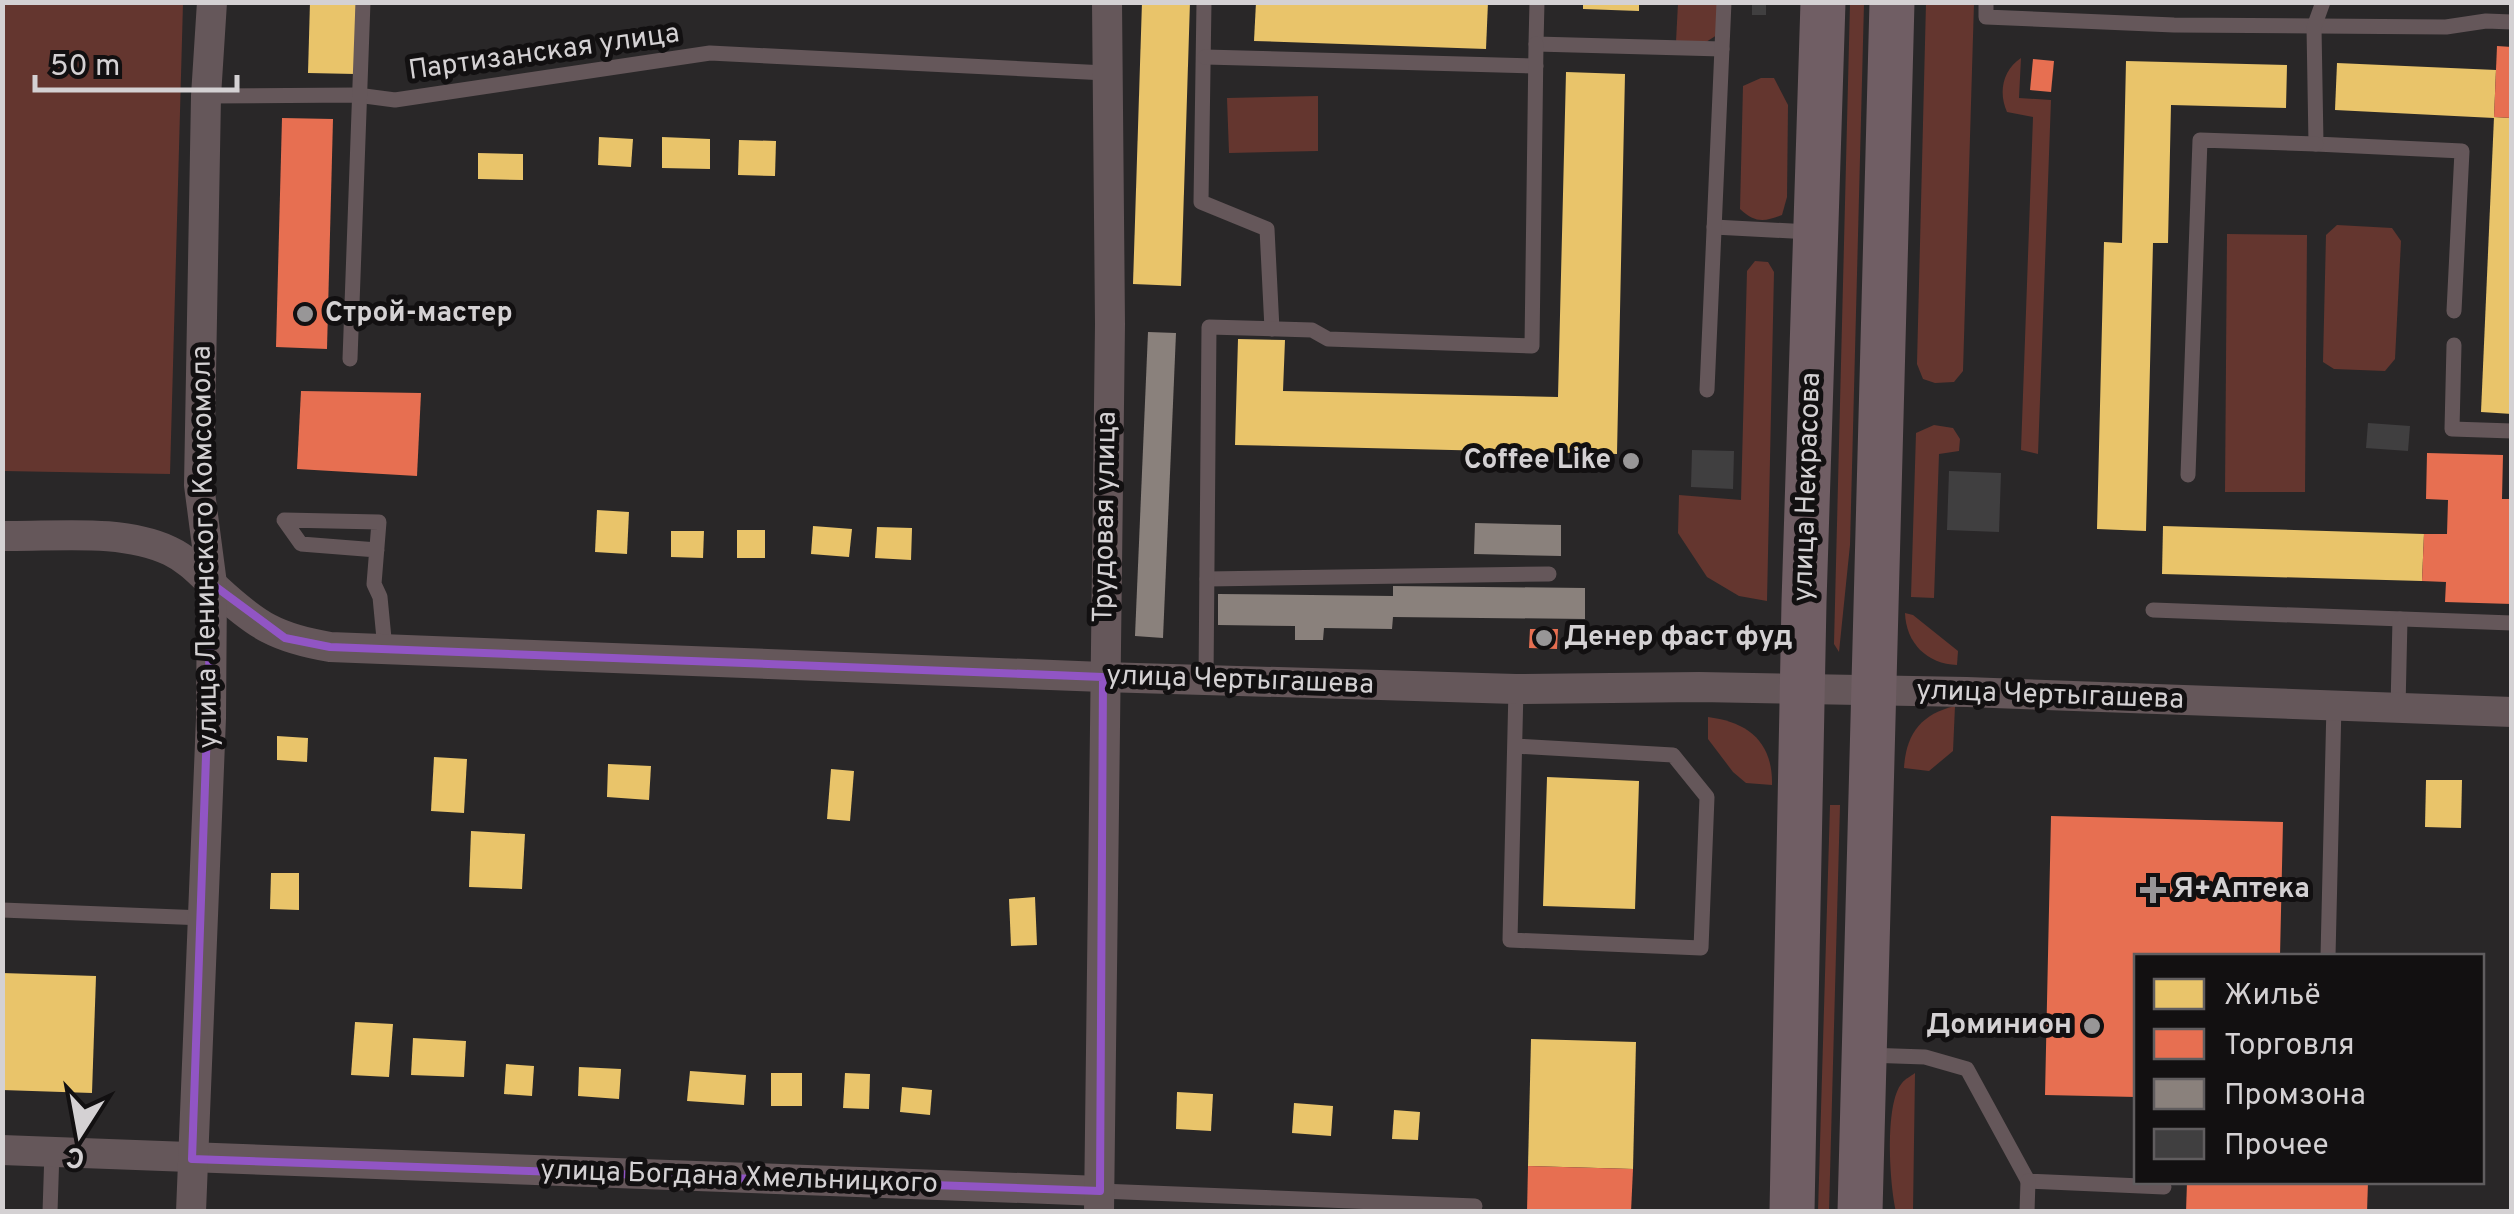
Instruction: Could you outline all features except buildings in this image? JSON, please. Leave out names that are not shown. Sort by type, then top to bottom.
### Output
[{"type":"main road","name":"улица Некрасова","points":[[1792,1212],[1804,602],[1824,2]]},
{"type":"main road","points":[[1860,1212],[1892,2]]},
{"type":"street","name":"улица Ленинского Комсомола","points":[[191,1212],[204,918],[212,584],[199,486],[206,96],[212,2]]},
{"type":"street","name":"Трудовая улица","points":[[1099,1201],[1110,324],[1107,2]]},
{"type":"street","name":"улица Чертыгашева","points":[[2,536],[100,538],[149,544],[182,557],[243,612],[285,638],[330,647],[1104,677],[1516,688],[1872,690],[2512,712]]},
{"type":"street","name":"улица Богдана Хмельницкого","points":[[2,1150],[1099,1201]]},
{"type":"lane","points":[[350,359],[363,2]]},
{"type":"lane","points":[[1204,2],[1201,202],[1267,229],[1272,329]]},
{"type":"lane","points":[[1206,680],[1209,327],[1312,330],[1328,340],[1532,346],[1536,2]]},
{"type":"lane","points":[[1707,390],[1724,2]]},
{"type":"lane","points":[[2316,144],[2314,27],[2323,2]]},
{"type":"lane","points":[[2486,2],[2486,21]]},
{"type":"lane","points":[[1986,10],[2174,26],[2446,27],[2512,22]]},
{"type":"lane","points":[[1536,44],[1722,49]]},
{"type":"lane","name":"Партизанская улица","points":[[206,96],[358,96],[395,100],[710,54],[1106,73]]},
{"type":"lane","points":[[1205,58],[1536,66]]},
{"type":"lane","points":[[2188,475],[2200,140],[2462,151],[2454,311]]},
{"type":"lane","points":[[1714,227],[1818,232]]},
{"type":"lane","points":[[2454,345],[2452,429],[2512,431]]},
{"type":"lane","points":[[377,550],[301,544],[284,520],[380,522],[374,584],[380,597],[385,649]]},
{"type":"lane","points":[[1206,578],[1549,574]]},
{"type":"lane","points":[[2153,610],[2512,623]]},
{"type":"lane","points":[[2398,708],[2400,619]]},
{"type":"lane","points":[[1515,746],[1673,755],[1707,796],[1701,948],[1510,940],[1516,688]]},
{"type":"lane","points":[[2328,954],[2334,706]]},
{"type":"lane","points":[[2,910],[204,918]]},
{"type":"lane","points":[[1864,1055],[1925,1057],[1967,1069],[2028,1181],[2027,1212]]},
{"type":"lane","points":[[50,1212],[52,1152]]},
{"type":"lane","points":[[2028,1181],[2164,1187]]},
{"type":"lane","name":"улица Богдана Хмельницкого","points":[[1099,1201],[1476,1206]]},
{"type":"highlighted area","points":[[212,584],[285,638],[330,647],[1103,677],[1100,1191],[192,1159]]},
{"type":"shaded area","points":[[3,2],[183,3],[170,474],[3,471]]},
{"type":"shaded area","points":[[1678,3],[1718,3],[1717,35],[1706,42],[1676,42]]},
{"type":"shaded area","points":[[1850,3],[1864,3],[1850,545],[1839,652],[1834,644]]},
{"type":"shaded area","points":[[1926,3],[1974,3],[1963,371],[1954,382],[1935,383],[1923,379],[1917,364]]},
{"type":"shaded area","points":[[2021,58],[2019,98],[2051,100],[2038,454],[2021,450],[2033,117],[2007,112],[2003,97],[2006,75]]},
{"type":"shaded area","points":[[1761,78],[1774,78],[1788,105],[1787,197],[1782,215],[1765,220],[1750,217],[1740,209],[1743,86]]},
{"type":"shaded area","points":[[1318,96],[1318,151],[1229,153],[1227,98]]},
{"type":"shaded area","points":[[2337,225],[2392,228],[2401,241],[2395,359],[2385,371],[2334,369],[2323,362],[2326,235]]},
{"type":"shaded area","points":[[2227,234],[2307,235],[2305,492],[2225,492]]},
{"type":"shaded area","points":[[1755,261],[1768,262],[1774,272],[1767,601],[1739,596],[1707,577],[1678,533],[1679,495],[1741,500],[1747,271]]},
{"type":"shaded area","points":[[1934,425],[1953,428],[1960,439],[1959,451],[1939,454],[1934,598],[1911,597],[1916,433]]},
{"type":"shaded area","points":[[1905,613],[1913,615],[1958,651],[1957,665],[1936,661],[1920,650],[1909,634]]},
{"type":"shaded area","points":[[1955,706],[1953,751],[1929,771],[1904,768],[1908,745],[1918,727],[1933,714]]},
{"type":"shaded area","points":[[1708,717],[1735,724],[1755,736],[1768,757],[1772,785],[1746,783],[1733,772],[1708,739]]},
{"type":"shaded area","points":[[1830,805],[1840,805],[1829,1211],[1818,1212]]},
{"type":"shaded area","points":[[1915,1073],[1913,1211],[1896,1211],[1891,1165],[1893,1108],[1902,1083]]},
{"type":"place","name":"Строй-мастер","points":[[305,314]]},
{"type":"place","name":"Coffee Like","points":[[1631,461]]},
{"type":"place","name":"Денер фаст фуд","points":[[1544,638]]},
{"type":"place","name":"Я+Аптека","points":[[2153,890]]},
{"type":"place","name":"Доминион","points":[[2092,1026]]}]
